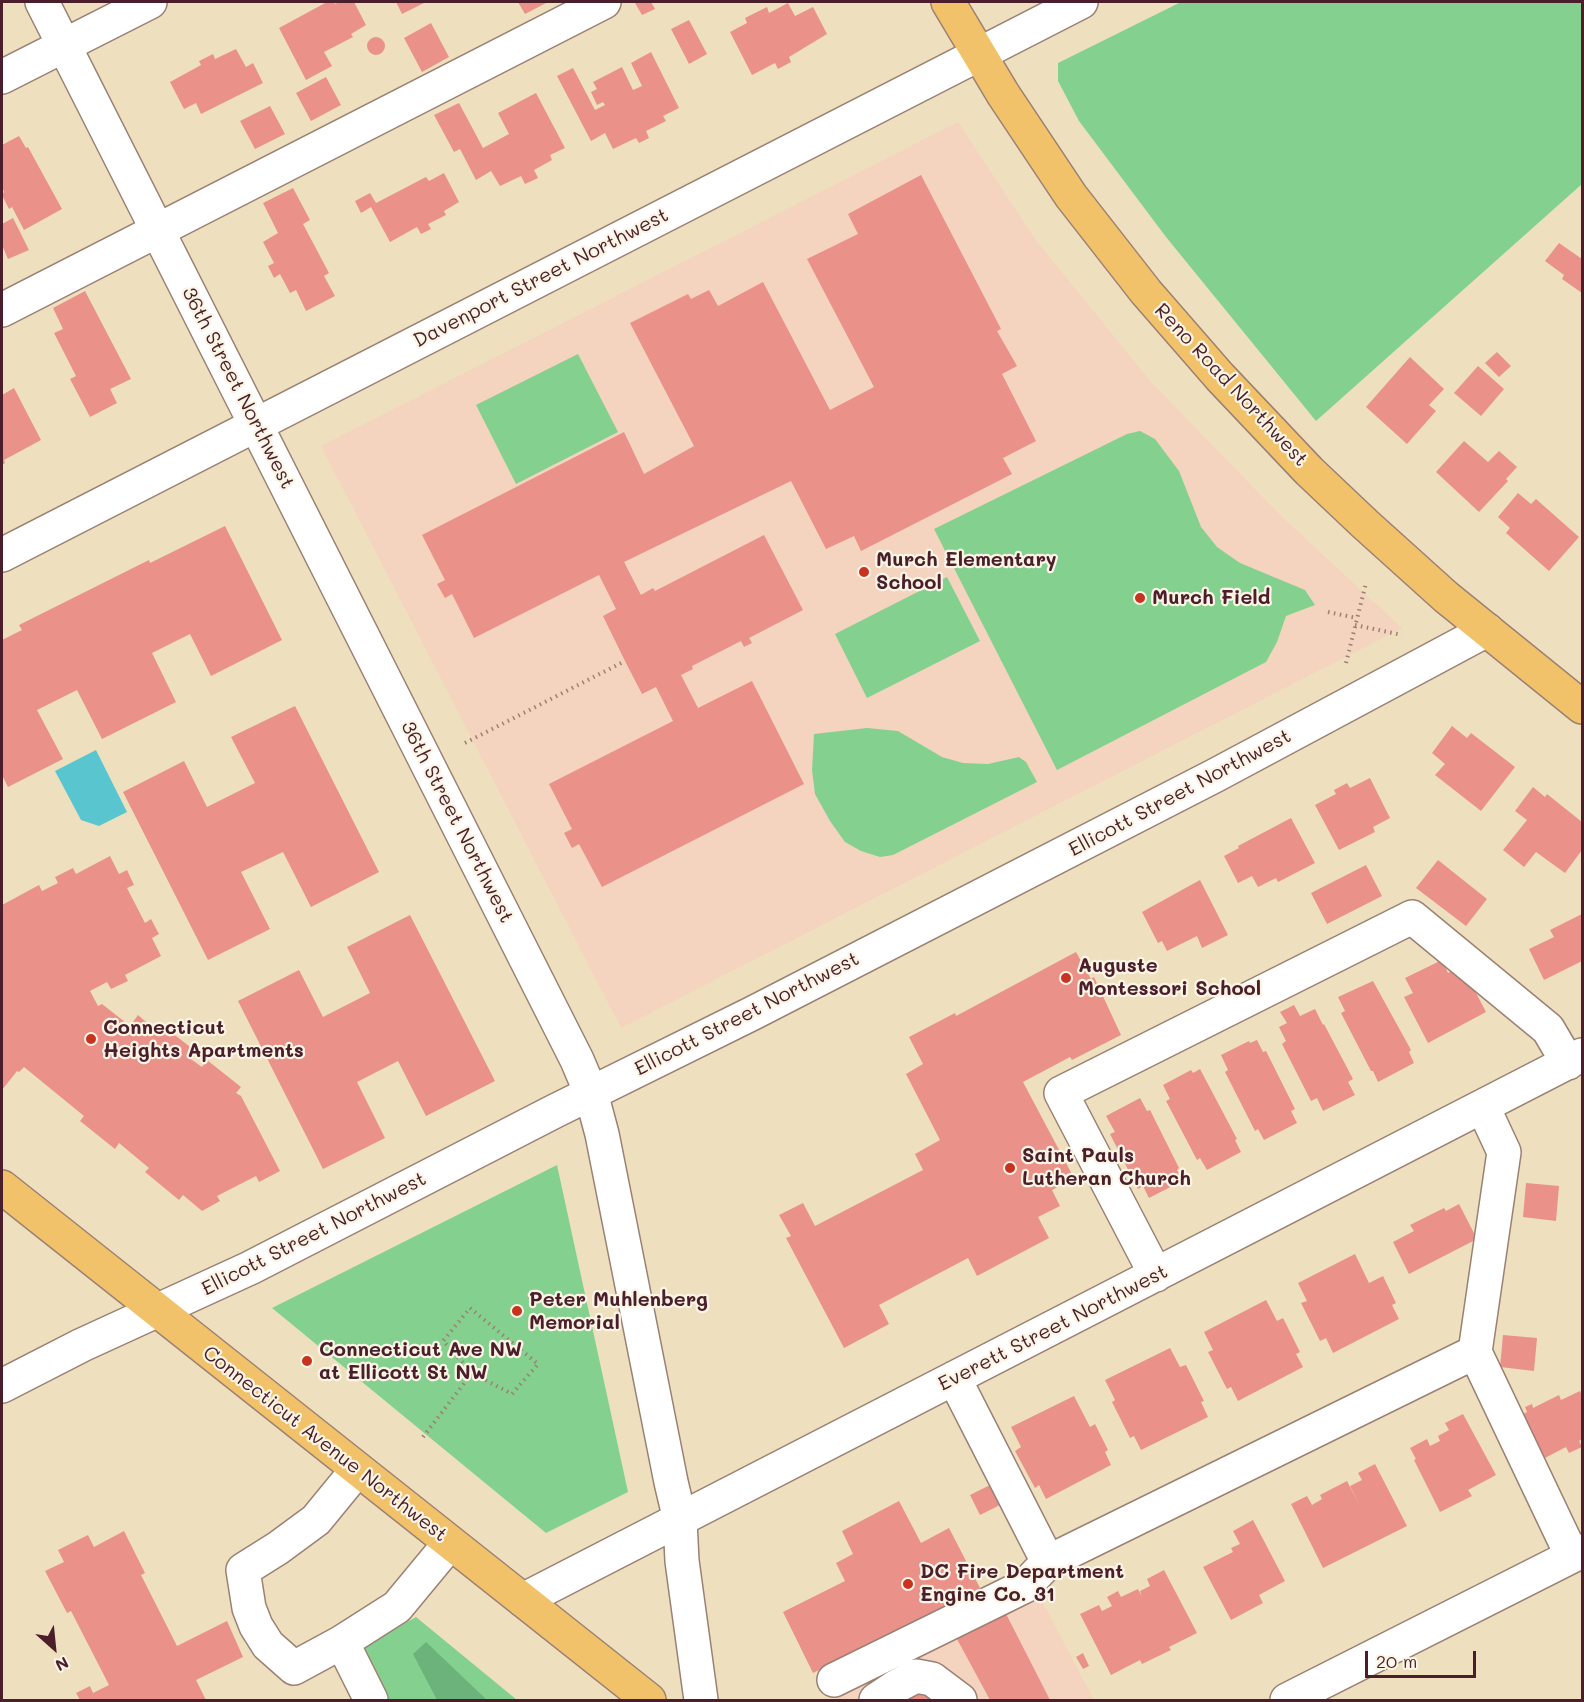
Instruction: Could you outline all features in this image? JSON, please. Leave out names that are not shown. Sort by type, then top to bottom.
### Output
[{"type":"main road","name":"Reno Road Northwest","points":[[948,2],[1003,94],[1071,196],[1186,339],[1273,434],[1410,566],[1582,708]]},
{"type":"main road","name":"Connecticut Avenue Northwest","points":[[2,1187],[649,1701]]},
{"type":"street","name":"36th Street Northwest","points":[[42,2],[578,1060],[591,1093],[602,1134],[668,1470],[680,1520],[682,1561],[700,1701]]},
{"type":"street","points":[[2,77],[150,2]]},
{"type":"street","points":[[2,310],[604,2]]},
{"type":"street","name":"Davenport Street Northwest","points":[[2,555],[1081,2]]},
{"type":"street","name":"Ellicott Street Northwest","points":[[2,1386],[82,1345],[250,1268],[591,1093],[763,1008],[1216,775],[1486,630]]},
{"type":"street","points":[[1156,1275],[1062,1093],[1412,917],[1548,1029],[1575,1059]]},
{"type":"street","name":"Everett Street Northwest","points":[[523,1600],[1575,1059]]},
{"type":"street","points":[[1287,1701],[1577,1553],[1475,1352],[1504,1152],[1483,1107]]},
{"type":"street","points":[[834,1680],[1024,1586],[1048,1562],[1475,1352]]},
{"type":"street","points":[[954,1378],[1048,1562]]},
{"type":"street","points":[[357,1470],[316,1520],[243,1570],[249,1608],[256,1626],[268,1645],[294,1668],[342,1642],[397,1607],[450,1543]]},
{"type":"street","points":[[342,1642],[371,1701]]},
{"type":"street","points":[[876,1701],[916,1676],[932,1679],[960,1701]]},
{"type":"path","points":[[1345,668],[1366,583]]},
{"type":"path","points":[[1328,612],[1357,618]]},
{"type":"path","points":[[1355,625],[1406,636]]},
{"type":"path","points":[[465,743],[625,661]]},
{"type":"path","points":[[470,1308],[538,1364],[512,1394],[472,1373],[442,1341],[470,1308]]},
{"type":"path","points":[[423,1437],[472,1373]]},
{"type":"shaded area","name":"Murch Elementary School","points":[[958,122],[1035,239],[1151,382],[1281,516],[1402,628],[621,1028],[321,446]]},
{"type":"shaded area","points":[[1040,1597],[1094,1700],[833,1700]]},
{"type":"green space","points":[[1181,2],[1582,2],[1582,184],[1316,421],[1166,237],[1079,121],[1058,81],[1058,63]]},
{"type":"green space","points":[[578,354],[618,432],[516,484],[476,405]]},
{"type":"green space","name":"Murch Field","points":[[1140,431],[1155,439],[1179,471],[1201,527],[1217,547],[1240,563],[1305,590],[1315,605],[1286,616],[1277,642],[1266,662],[1057,770],[934,529],[1127,434]]},
{"type":"green space","points":[[947,577],[980,641],[867,698],[835,634]]},
{"type":"green space","points":[[867,728],[898,731],[942,757],[963,763],[988,764],[1019,757],[1026,762],[1037,782],[893,855],[880,857],[861,851],[845,842],[830,821],[815,794],[812,770],[814,734]]},
{"type":"green space","points":[[557,1165],[628,1492],[546,1533],[272,1308]]},
{"type":"green space","points":[[416,1617],[517,1700],[386,1700],[361,1648]]},
{"type":"green space","points":[[426,1642],[487,1700],[437,1700],[413,1654]]},
{"type":"water","points":[[96,750],[127,812],[99,826],[81,820],[55,771]]},
{"type":"building","points":[[327,2],[335,4],[354,2],[366,25],[351,34],[353,37],[324,52],[332,66],[306,80],[279,28]]},
{"type":"building","points":[[396,2],[426,2],[402,14]]},
{"type":"building","points":[[518,2],[548,2],[525,14]]},
{"type":"building","points":[[651,2],[655,9],[642,15],[635,3]]},
{"type":"building","points":[[788,3],[795,16],[813,7],[827,34],[789,57],[791,62],[778,69],[775,63],[752,75],[730,32],[747,23],[745,18],[767,7],[769,13]]},
{"type":"building","points":[[689,20],[707,54],[689,64],[671,29]]},
{"type":"building","points":[[431,23],[449,57],[422,72],[404,38]]},
{"type":"building","points":[[376,37],[382,40],[385,46],[382,52],[376,55],[370,52],[367,46],[370,40]]},
{"type":"building","points":[[236,49],[246,67],[253,63],[263,83],[201,114],[196,103],[184,109],[170,82],[201,65],[199,61],[213,54],[215,59]]},
{"type":"building","points":[[651,52],[679,108],[663,116],[666,121],[646,131],[649,138],[639,143],[636,138],[613,149],[605,133],[591,141],[557,76],[573,68],[595,110],[605,105],[603,102],[597,105],[591,92],[597,89],[593,82],[622,67],[633,90],[642,86],[631,63]]},
{"type":"building","points":[[326,77],[341,105],[311,121],[296,93]]},
{"type":"building","points":[[536,93],[565,148],[550,155],[552,160],[534,170],[538,178],[525,184],[521,176],[500,186],[491,171],[476,180],[460,149],[454,152],[434,115],[459,103],[483,148],[509,134],[498,113]]},
{"type":"building","points":[[270,106],[285,134],[255,149],[240,121]]},
{"type":"building","points":[[19,136],[26,148],[28,147],[62,209],[24,230],[12,207],[9,209],[2,195],[4,192],[2,145]]},
{"type":"building","points":[[444,173],[459,202],[444,211],[446,215],[428,224],[431,229],[421,234],[417,227],[390,242],[371,207],[361,213],[355,201],[370,193],[376,203],[426,177],[429,181]]},
{"type":"building","points":[[921,175],[1001,329],[997,331],[1017,366],[1002,374],[1036,441],[1003,458],[1012,474],[861,551],[854,536],[826,549],[791,481],[624,562],[641,595],[653,588],[655,591],[764,535],[803,610],[749,638],[752,643],[744,647],[741,641],[692,666],[693,669],[681,675],[698,708],[752,681],[804,784],[602,887],[579,844],[572,848],[564,833],[572,829],[549,784],[673,721],[656,687],[642,694],[625,661],[603,616],[616,609],[599,575],[474,638],[452,594],[445,598],[437,584],[445,580],[422,535],[624,432],[644,474],[694,446],[630,323],[688,294],[691,299],[709,290],[718,306],[763,282],[830,410],[874,387],[807,259],[858,234],[848,214]]},
{"type":"building","points":[[293,188],[310,220],[303,224],[329,273],[324,276],[335,296],[306,311],[296,290],[290,293],[280,274],[274,278],[268,266],[274,263],[263,242],[278,233],[263,203]]},
{"type":"building","points":[[13,218],[29,250],[8,259],[2,245],[2,224]]},
{"type":"building","points":[[1559,243],[1582,259],[1582,293],[1562,279],[1564,275],[1545,261]]},
{"type":"building","points":[[85,291],[131,379],[110,389],[117,403],[90,417],[70,379],[76,376],[54,333],[63,329],[53,308]]},
{"type":"building","points":[[1497,352],[1511,366],[1499,377],[1485,363]]},
{"type":"building","points":[[1410,357],[1444,389],[1429,405],[1436,411],[1407,444],[1366,407]]},
{"type":"building","points":[[1478,366],[1504,389],[1481,416],[1454,393]]},
{"type":"building","points":[[14,388],[41,440],[4,460],[5,463],[2,465],[2,395]]},
{"type":"building","points":[[1464,441],[1488,462],[1499,451],[1517,467],[1506,479],[1508,481],[1479,512],[1436,472]]},
{"type":"building","points":[[1518,493],[1531,504],[1536,499],[1579,537],[1549,571],[1506,533],[1510,528],[1498,517]]},
{"type":"building","points":[[225,526],[282,640],[211,676],[190,634],[152,653],[176,702],[102,739],[77,690],[37,710],[63,759],[8,787],[2,775],[2,640],[22,630],[19,625],[149,560],[150,563]]},
{"type":"building","points":[[295,706],[379,872],[311,907],[283,852],[241,872],[270,929],[208,960],[123,792],[184,761],[207,807],[255,783],[231,737]]},
{"type":"building","points":[[1452,726],[1467,738],[1471,733],[1515,767],[1481,811],[1435,775],[1445,764],[1432,753]]},
{"type":"building","points":[[1370,778],[1390,818],[1373,827],[1375,832],[1339,850],[1315,805],[1336,794],[1334,790],[1347,783],[1350,788]]},
{"type":"building","points":[[1533,787],[1545,797],[1547,794],[1582,822],[1582,850],[1565,873],[1536,852],[1524,867],[1503,850],[1527,820],[1515,811]]},
{"type":"building","points":[[1291,818],[1315,863],[1278,882],[1276,878],[1258,887],[1252,876],[1238,883],[1224,856]]},
{"type":"building","name":"Connecticut Heights Apartments","points":[[110,856],[119,874],[127,870],[134,885],[127,888],[145,923],[151,919],[159,934],[152,938],[161,956],[125,975],[128,981],[111,989],[107,982],[90,991],[98,1006],[102,1004],[130,1026],[138,1015],[153,1028],[158,1022],[194,1050],[188,1057],[202,1067],[207,1060],[241,1087],[236,1093],[241,1096],[280,1171],[259,1182],[256,1176],[217,1196],[220,1201],[202,1211],[183,1195],[179,1200],[145,1172],[149,1168],[119,1143],[115,1149],[80,1121],[84,1116],[24,1067],[19,1072],[17,1071],[2,1090],[2,905],[39,885],[42,891],[58,883],[55,877],[73,868],[76,874]]},
{"type":"building","points":[[1438,860],[1487,899],[1466,926],[1416,888]]},
{"type":"building","points":[[1366,865],[1382,896],[1327,924],[1311,893]]},
{"type":"building","points":[[1200,880],[1228,935],[1202,948],[1197,936],[1167,951],[1162,941],[1158,943],[1142,912]]},
{"type":"building","points":[[1582,914],[1582,961],[1544,980],[1529,949],[1554,937],[1550,930]]},
{"type":"building","points":[[410,915],[495,1081],[426,1116],[398,1061],[357,1082],[385,1138],[323,1169],[238,1001],[299,970],[323,1017],[370,993],[347,947]]},
{"type":"building","points":[[1076,952],[1091,979],[1094,977],[1121,1035],[1072,1060],[1070,1057],[1023,1082],[1074,1178],[1052,1190],[1060,1206],[1038,1217],[1049,1238],[977,1276],[968,1258],[879,1305],[889,1324],[844,1348],[786,1238],[791,1236],[779,1215],[803,1203],[815,1226],[923,1170],[915,1154],[940,1140],[906,1074],[923,1064],[909,1037],[955,1013],[956,1016]]},
{"type":"building","points":[[1442,960],[1448,973],[1462,966],[1486,1012],[1428,1043],[1404,997],[1413,993],[1405,978]]},
{"type":"building","points":[[1373,981],[1411,1050],[1409,1052],[1414,1063],[1378,1082],[1341,1013],[1345,1011],[1338,997]]},
{"type":"building","points":[[1294,1005],[1300,1016],[1315,1009],[1353,1079],[1348,1082],[1355,1095],[1323,1111],[1317,1098],[1311,1101],[1282,1044],[1286,1041],[1279,1027],[1287,1023],[1280,1012]]},
{"type":"building","points":[[1257,1040],[1263,1052],[1266,1051],[1295,1109],[1291,1111],[1297,1123],[1264,1140],[1258,1129],[1255,1131],[1225,1072],[1228,1070],[1221,1055],[1249,1041],[1250,1043]]},
{"type":"building","points":[[1200,1069],[1237,1139],[1235,1140],[1241,1152],[1207,1170],[1200,1158],[1197,1160],[1166,1101],[1170,1099],[1163,1085],[1191,1070],[1193,1073]]},
{"type":"building","points":[[1140,1098],[1147,1111],[1150,1110],[1179,1168],[1177,1170],[1182,1181],[1149,1198],[1143,1186],[1138,1189],[1110,1134],[1115,1132],[1106,1116]]},
{"type":"building","points":[[1526,1183],[1559,1186],[1556,1221],[1523,1217]]},
{"type":"building","points":[[1459,1204],[1477,1239],[1409,1274],[1393,1242],[1414,1231],[1410,1225],[1444,1208],[1446,1211]]},
{"type":"building","points":[[1355,1254],[1369,1283],[1383,1276],[1396,1303],[1392,1305],[1399,1319],[1333,1353],[1326,1338],[1320,1341],[1301,1303],[1307,1301],[1298,1283]]},
{"type":"building","points":[[1266,1300],[1277,1321],[1283,1318],[1300,1352],[1296,1354],[1303,1367],[1238,1401],[1231,1387],[1227,1389],[1208,1352],[1213,1350],[1204,1332]]},
{"type":"building","points":[[1503,1335],[1537,1338],[1534,1371],[1500,1367]]},
{"type":"building","points":[[1170,1348],[1180,1367],[1186,1365],[1204,1401],[1201,1402],[1208,1417],[1141,1450],[1134,1436],[1130,1438],[1112,1402],[1115,1400],[1105,1380]]},
{"type":"building","points":[[1580,1391],[1582,1439],[1579,1441],[1582,1447],[1569,1453],[1566,1447],[1543,1459],[1521,1415],[1527,1412],[1525,1407],[1532,1404],[1533,1408],[1559,1395],[1561,1400]]},
{"type":"building","points":[[1074,1396],[1090,1427],[1095,1424],[1108,1450],[1105,1452],[1111,1465],[1046,1499],[1039,1485],[1035,1488],[1015,1451],[1021,1447],[1011,1427]]},
{"type":"building","points":[[1463,1414],[1496,1475],[1468,1490],[1472,1496],[1440,1512],[1410,1448],[1427,1439],[1430,1446],[1440,1441],[1438,1436],[1449,1430],[1445,1423]]},
{"type":"building","points":[[1375,1464],[1407,1526],[1323,1568],[1291,1504],[1307,1496],[1312,1505],[1322,1499],[1320,1495],[1347,1481],[1361,1508],[1350,1486],[1362,1480],[1358,1473]]},
{"type":"building","points":[[990,1485],[1000,1505],[980,1515],[970,1495]]},
{"type":"building","name":"DC Fire Department Engine Co. 31","points":[[899,1501],[921,1543],[949,1528],[980,1588],[969,1594],[971,1597],[936,1615],[934,1612],[813,1673],[783,1612],[845,1581],[836,1563],[853,1554],[842,1531]]},
{"type":"building","points":[[1253,1520],[1285,1581],[1259,1595],[1263,1603],[1231,1620],[1203,1567],[1233,1552],[1231,1548],[1240,1544],[1233,1531]]},
{"type":"building","points":[[124,1531],[145,1573],[141,1575],[177,1646],[227,1621],[243,1657],[196,1680],[206,1700],[80,1700],[76,1693],[90,1686],[93,1693],[109,1685],[71,1611],[67,1613],[45,1571],[64,1562],[58,1550],[88,1535],[94,1547]]},
{"type":"building","points":[[1164,1570],[1197,1633],[1169,1647],[1171,1650],[1142,1664],[1140,1660],[1111,1675],[1080,1614],[1099,1605],[1102,1611],[1112,1606],[1107,1597],[1118,1591],[1121,1597],[1138,1589],[1142,1597],[1140,1591],[1150,1586],[1147,1579]]},
{"type":"building","points":[[1003,1608],[1050,1700],[990,1700],[957,1639],[959,1638],[956,1632]]},
{"type":"building","points":[[1083,1653],[1089,1666],[1083,1669],[1076,1657]]},
{"type":"building","points":[[916,1682],[941,1700],[902,1700]]},
{"type":"place","name":"Murch Elementary School","points":[[864,572]]},
{"type":"place","name":"Murch Field","points":[[1140,598]]},
{"type":"place","name":"Auguste Montessori School","points":[[1066,978]]},
{"type":"place","name":"Connecticut Heights Apartments","points":[[91,1039]]},
{"type":"place","name":"Saint Pauls Lutheran Church","points":[[1010,1168]]},
{"type":"place","name":"Peter Muhlenberg Memorial","points":[[517,1311]]},
{"type":"place","name":"Connecticut Ave NW at Ellicott St NW","points":[[307,1361]]},
{"type":"place","name":"DC Fire Department Engine Co. 31","points":[[908,1584]]}]
